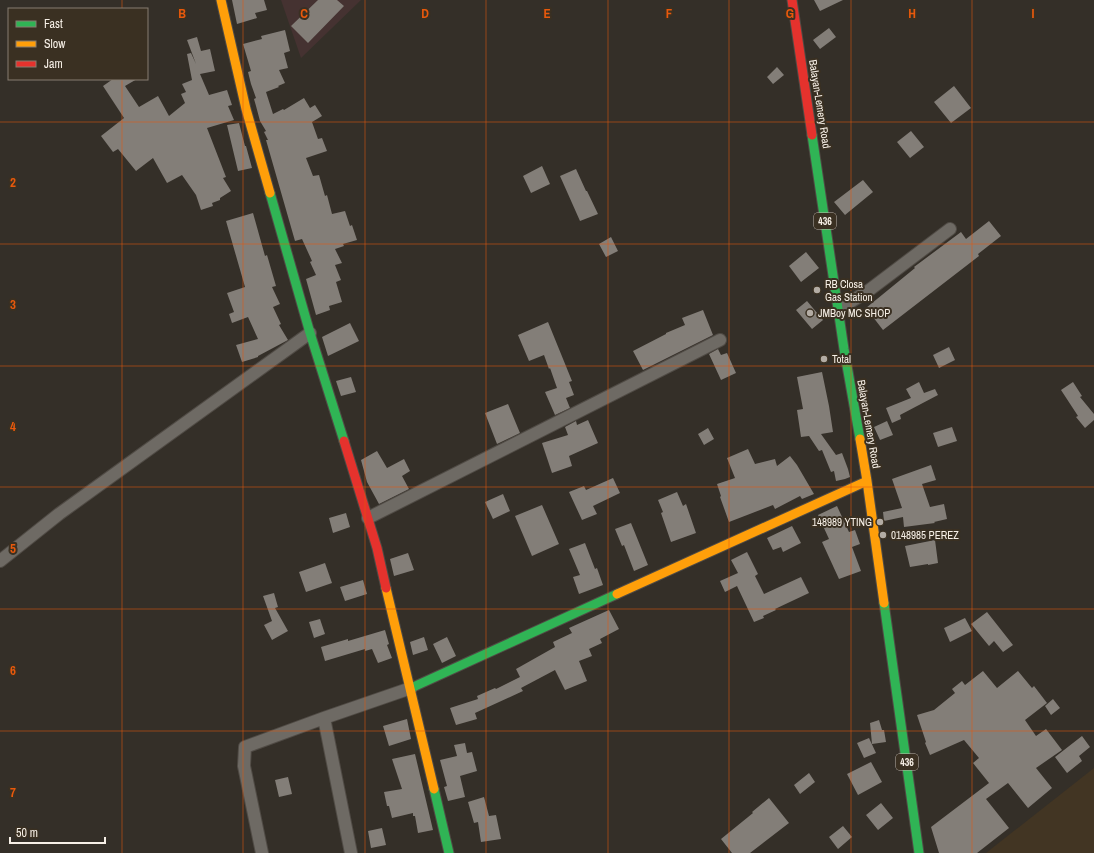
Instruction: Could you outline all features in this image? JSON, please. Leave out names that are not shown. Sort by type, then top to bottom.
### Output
[{"type":"street","points":[[221,0],[246,109],[310,333],[377,548],[449,853]]},
{"type":"street","name":"Balayan-Lemery Road","points":[[792,0],[838,309],[867,481],[919,853]]},
{"type":"street","points":[[838,309],[868,291],[950,229]]},
{"type":"street","points":[[0,561],[59,514],[310,333]]},
{"type":"street","points":[[368,518],[720,340]]},
{"type":"street","points":[[262,853],[244,766],[245,747],[410,688],[867,481]]},
{"type":"street","points":[[324,718],[351,853]]},
{"type":"shaded area","points":[[281,0],[361,0],[301,58]]},
{"type":"shaded area","points":[[1094,768],[1094,853],[986,853]]},
{"type":"building","points":[[232,0],[264,0],[267,10],[255,13],[257,18],[237,24]]},
{"type":"building","points":[[318,0],[337,0],[344,6],[308,43],[291,26]]},
{"type":"building","points":[[814,0],[843,0],[820,11]]},
{"type":"building","points":[[829,28],[836,37],[820,49],[813,40]]},
{"type":"building","points":[[285,30],[290,51],[284,53],[288,68],[279,70],[285,83],[266,92],[273,114],[283,109],[284,110],[304,98],[310,108],[315,105],[322,116],[312,122],[318,139],[322,138],[327,151],[306,158],[313,176],[319,175],[325,196],[327,195],[332,214],[345,211],[357,240],[343,244],[344,246],[335,249],[342,263],[335,265],[341,280],[336,282],[342,302],[329,306],[330,310],[316,315],[306,279],[316,275],[310,262],[312,261],[302,239],[295,241],[266,140],[268,140],[264,132],[266,131],[260,121],[254,99],[256,98],[248,72],[251,71],[243,44],[262,39],[261,36]]},
{"type":"building","points":[[197,37],[201,51],[210,49],[215,71],[200,74],[209,95],[227,90],[232,105],[228,106],[234,120],[207,128],[226,177],[223,178],[231,191],[220,198],[220,200],[212,203],[213,206],[201,210],[196,195],[182,175],[167,183],[153,158],[136,171],[118,149],[113,152],[101,136],[124,118],[103,86],[112,80],[135,80],[125,86],[139,107],[158,96],[169,116],[185,103],[181,94],[186,92],[182,84],[192,80],[187,54],[191,53],[196,64],[187,40]]},
{"type":"building","points":[[777,67],[784,75],[773,84],[767,77]]},
{"type":"building","points":[[954,86],[971,108],[951,123],[934,102]]},
{"type":"building","points":[[239,123],[252,168],[238,171],[227,125]]},
{"type":"building","points":[[911,131],[924,147],[910,158],[897,142]]},
{"type":"building","points":[[542,166],[550,184],[531,193],[523,176]]},
{"type":"building","points":[[576,169],[598,214],[580,221],[560,176]]},
{"type":"building","points":[[863,180],[873,192],[845,215],[834,202]]},
{"type":"building","points":[[253,213],[265,256],[267,255],[276,286],[272,287],[280,304],[273,307],[281,324],[279,325],[288,340],[258,357],[242,362],[236,345],[258,339],[248,317],[232,323],[229,314],[234,312],[227,293],[245,287],[226,221]]},
{"type":"building","points":[[989,221],[1001,236],[978,254],[979,256],[883,330],[866,308],[915,268],[914,267],[961,232],[966,239]]},
{"type":"building","points":[[611,237],[618,251],[606,257],[599,244]]},
{"type":"building","points":[[806,252],[819,268],[801,282],[789,266]]},
{"type":"building","points":[[807,301],[823,320],[812,329],[796,310]]},
{"type":"building","points":[[703,310],[713,335],[643,370],[633,351],[666,333],[685,325],[682,318]]},
{"type":"building","points":[[548,322],[572,381],[569,382],[574,395],[566,398],[570,408],[555,415],[545,392],[557,388],[544,355],[529,361],[518,335]]},
{"type":"building","points":[[350,323],[359,341],[328,356],[322,337]]},
{"type":"building","points":[[949,347],[955,360],[939,368],[933,355]]},
{"type":"building","points":[[718,349],[721,355],[727,353],[736,373],[721,380],[709,354]]},
{"type":"building","points":[[822,372],[833,432],[821,434],[836,455],[842,453],[850,477],[836,481],[834,471],[831,472],[822,450],[819,451],[809,436],[801,437],[797,410],[803,409],[797,377]]},
{"type":"building","points":[[351,377],[356,392],[341,396],[336,381]]},
{"type":"building","points":[[919,382],[924,393],[935,389],[938,395],[900,415],[901,419],[892,423],[886,408],[911,398],[906,389]]},
{"type":"building","points":[[1073,382],[1082,396],[1080,397],[1094,414],[1094,420],[1085,428],[1076,417],[1078,416],[1061,390]]},
{"type":"building","points":[[508,404],[520,433],[497,444],[485,413]]},
{"type":"building","points":[[588,420],[598,443],[569,456],[572,466],[552,473],[542,443],[568,435],[565,427],[576,421],[577,425]]},
{"type":"building","points":[[887,421],[893,435],[880,440],[874,427]]},
{"type":"building","points":[[952,427],[957,441],[938,447],[933,433]]},
{"type":"building","points":[[708,428],[714,439],[704,445],[698,434]]},
{"type":"building","points":[[748,449],[755,464],[775,459],[777,466],[790,456],[814,494],[802,499],[800,496],[775,509],[773,505],[729,522],[717,484],[735,478],[727,458]]},
{"type":"building","points":[[377,451],[387,468],[404,459],[410,471],[402,476],[409,489],[379,504],[367,482],[361,460]]},
{"type":"building","points":[[931,465],[936,480],[922,484],[930,507],[944,504],[947,519],[934,522],[935,523],[904,527],[903,517],[884,521],[883,512],[902,508],[892,479]]},
{"type":"building","points":[[613,478],[620,493],[593,506],[597,514],[582,520],[569,492],[584,486],[586,490]]},
{"type":"building","points":[[677,492],[683,506],[686,504],[696,533],[671,542],[661,513],[663,512],[658,500]]},
{"type":"building","points":[[503,494],[510,511],[493,519],[485,502]]},
{"type":"building","points":[[542,505],[559,544],[532,556],[515,516]]},
{"type":"building","points":[[837,506],[849,532],[855,530],[860,544],[852,547],[861,571],[839,579],[822,542],[829,539],[818,515]]},
{"type":"building","points":[[346,513],[350,527],[333,533],[329,518]]},
{"type":"building","points":[[631,523],[648,565],[634,571],[624,545],[622,546],[615,529]]},
{"type":"building","points":[[792,526],[801,543],[783,552],[781,547],[773,550],[767,538]]},
{"type":"building","points":[[935,540],[938,563],[910,567],[905,546]]},
{"type":"building","points":[[585,543],[603,585],[579,594],[573,577],[580,575],[569,549]]},
{"type":"building","points":[[747,552],[758,574],[755,576],[764,594],[801,577],[809,593],[775,609],[776,610],[763,616],[764,618],[754,622],[737,586],[725,592],[720,581],[738,573],[731,560]]},
{"type":"building","points":[[408,553],[414,570],[394,576],[390,559]]},
{"type":"building","points":[[325,563],[332,583],[306,592],[299,572]]},
{"type":"building","points":[[363,580],[367,594],[345,601],[340,587]]},
{"type":"building","points":[[274,593],[278,607],[275,608],[288,631],[272,640],[264,625],[272,621],[263,596]]},
{"type":"building","points":[[609,610],[619,629],[600,639],[602,643],[589,649],[592,656],[579,661],[587,681],[565,690],[555,670],[521,688],[523,691],[475,713],[477,719],[456,725],[450,708],[478,699],[477,696],[495,688],[496,689],[520,677],[516,669],[555,647],[553,642],[572,633],[569,628]]},
{"type":"building","points":[[987,612],[1013,645],[1003,652],[994,641],[989,646],[971,624]]},
{"type":"building","points":[[965,618],[972,631],[950,642],[944,628]]},
{"type":"building","points":[[320,619],[325,634],[314,638],[309,622]]},
{"type":"building","points":[[385,630],[389,644],[387,645],[392,658],[378,663],[372,649],[365,651],[365,649],[325,661],[321,647]]},
{"type":"building","points":[[424,637],[428,650],[413,655],[410,642]]},
{"type":"building","points":[[447,637],[456,656],[442,663],[433,644]]},
{"type":"building","points":[[983,671],[997,688],[1018,671],[1032,688],[1034,686],[1047,703],[1025,720],[1036,736],[1046,729],[1062,750],[1036,768],[1052,788],[1028,808],[1008,783],[986,799],[1009,828],[977,853],[939,853],[931,827],[989,783],[973,763],[979,758],[964,740],[930,755],[917,715],[934,710],[955,693],[952,689],[962,681],[965,685]]},
{"type":"building","points":[[1053,699],[1060,708],[1051,715],[1045,706]]},
{"type":"building","points":[[407,719],[411,739],[389,746],[383,726]]},
{"type":"building","points":[[879,720],[882,730],[884,730],[886,742],[872,744],[870,723]]},
{"type":"building","points":[[1082,736],[1090,747],[1079,756],[1082,761],[1067,773],[1055,757]]},
{"type":"building","points":[[869,738],[876,753],[864,758],[857,743]]},
{"type":"building","points":[[465,743],[467,753],[472,752],[477,771],[460,776],[465,797],[448,801],[444,787],[447,786],[440,760],[457,756],[454,745]]},
{"type":"building","points":[[415,754],[433,830],[418,833],[415,816],[413,816],[413,813],[392,818],[389,806],[387,806],[384,792],[402,789],[392,759]]},
{"type":"building","points":[[871,762],[882,782],[858,795],[847,774]]},
{"type":"building","points":[[809,773],[815,782],[800,794],[794,785]]},
{"type":"building","points":[[288,777],[292,794],[279,797],[275,780]]},
{"type":"building","points":[[484,797],[489,816],[496,815],[501,839],[481,842],[478,822],[474,823],[468,802]]},
{"type":"building","points":[[769,798],[789,823],[750,853],[732,853],[721,839]]},
{"type":"building","points":[[881,803],[893,818],[878,830],[866,815]]},
{"type":"building","points":[[843,826],[852,837],[838,849],[829,837]]},
{"type":"building","points":[[382,828],[386,845],[371,848],[368,831]]},
{"type":"traffic: fast","points":[[812,135],[844,349],[860,439]]},
{"type":"traffic: fast","points":[[270,193],[310,333],[344,441]]},
{"type":"traffic: fast","points":[[411,688],[617,594]]},
{"type":"traffic: fast","points":[[884,603],[919,853]]},
{"type":"traffic: fast","points":[[434,789],[449,853]]},
{"type":"traffic: slow","points":[[221,0],[246,109],[270,193]]},
{"type":"traffic: slow","points":[[860,439],[884,603]]},
{"type":"traffic: slow","points":[[617,594],[867,481]]},
{"type":"traffic: slow","points":[[386,588],[434,789]]},
{"type":"traffic: jam","points":[[792,0],[812,135]]},
{"type":"traffic: jam","points":[[344,441],[377,548],[386,588]]},
{"type":"place","name":"RB Closa Gas Station","points":[[817,290]]},
{"type":"place","name":"JMBoy MC SHOP","points":[[810,313]]},
{"type":"place","name":"Total","points":[[824,359]]},
{"type":"place","name":"148989 YTING","points":[[880,522]]},
{"type":"place","name":"0148985 PEREZ","points":[[883,535]]}]
